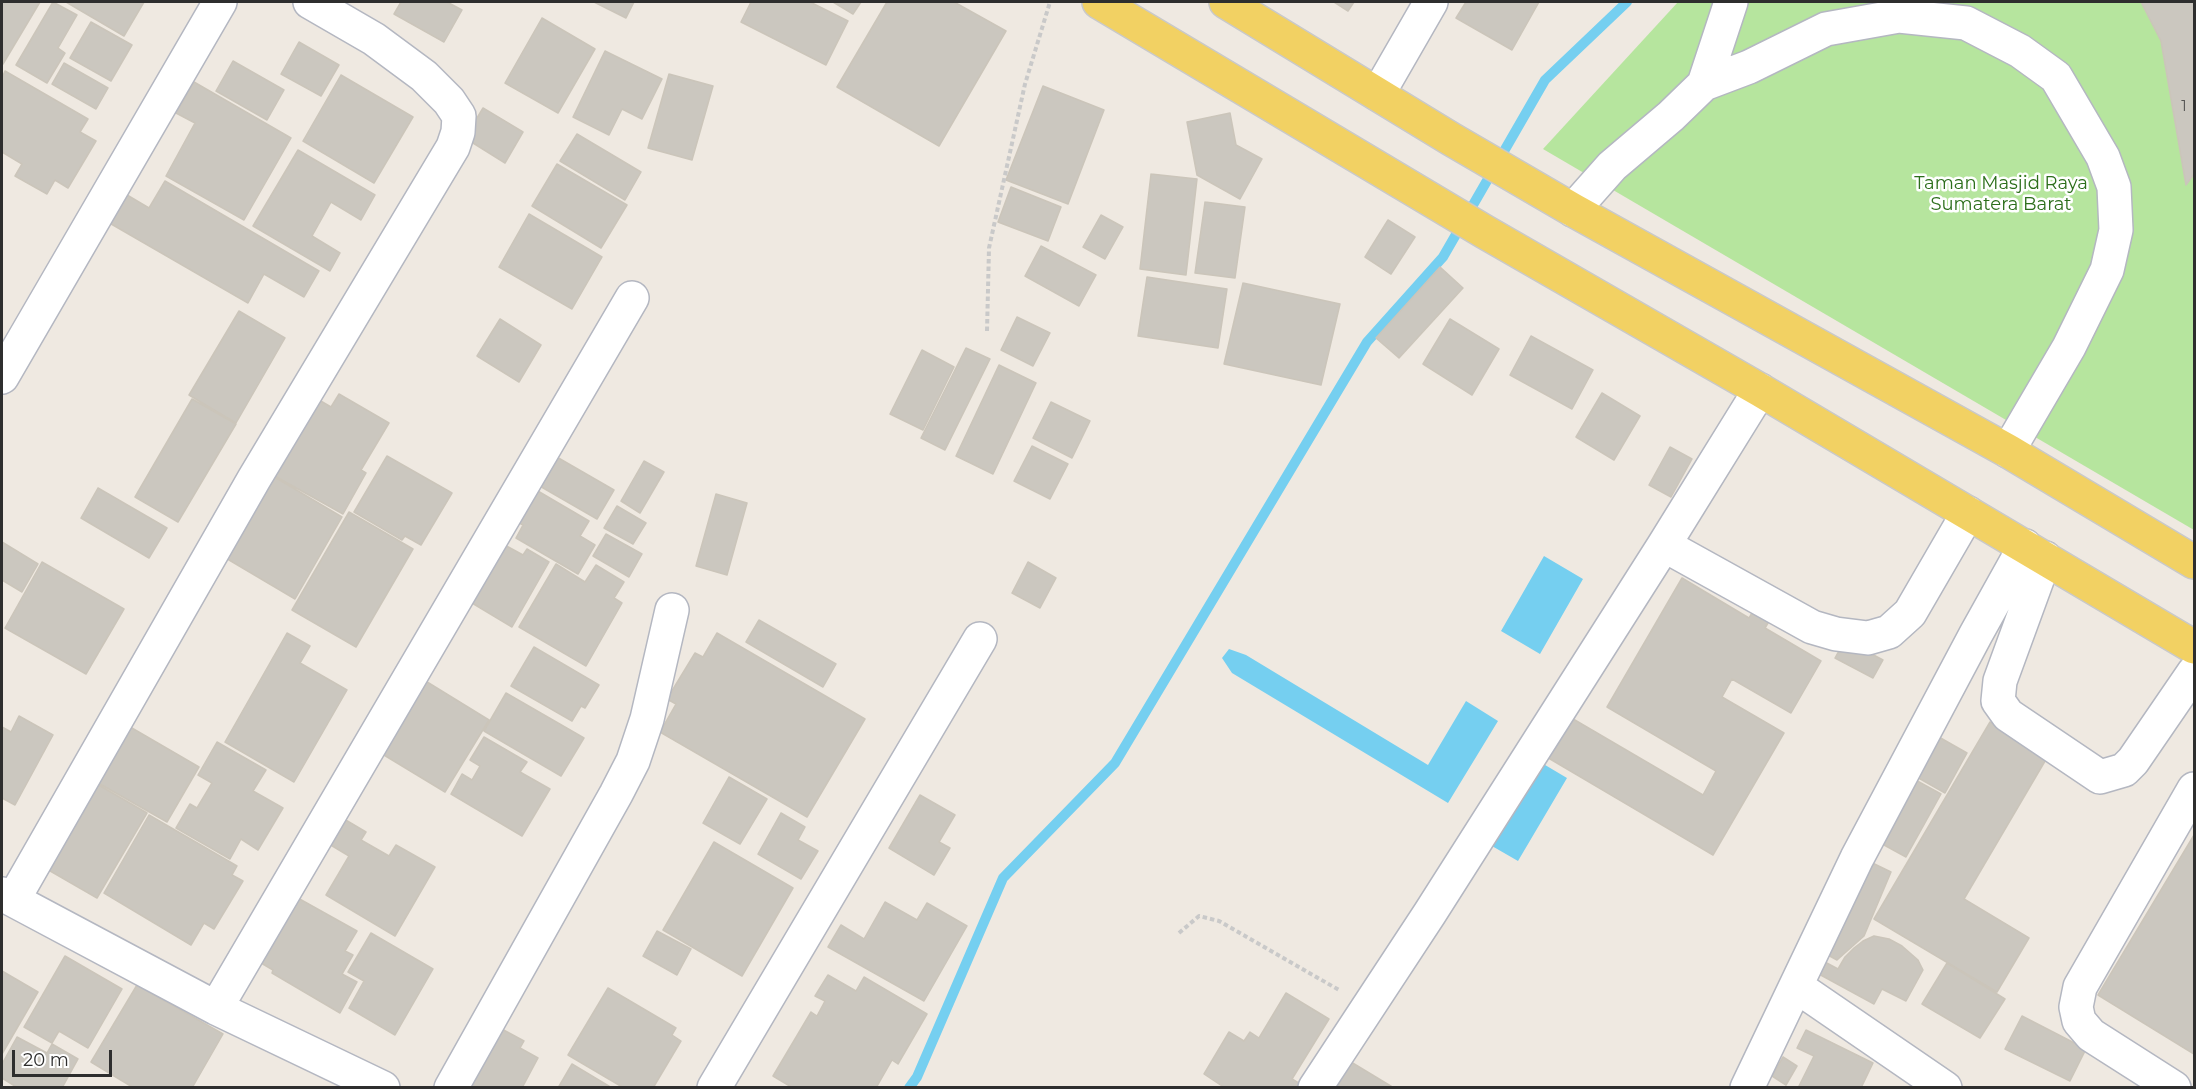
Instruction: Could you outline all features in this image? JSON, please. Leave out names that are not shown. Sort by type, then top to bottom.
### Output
[{"type":"main road","points":[[1099,2],[1485,232],[1760,390],[2194,646]]},
{"type":"main road","points":[[1226,2],[1450,139],[2008,452],[2194,562]]},
{"type":"street","points":[[2,377],[220,2]]},
{"type":"street","points":[[310,2],[374,39],[424,76],[449,100],[459,116],[459,132],[453,147],[7,897],[216,1008],[383,1088]]},
{"type":"street","points":[[1378,93],[1431,2]]},
{"type":"street","points":[[1704,84],[1731,2]]},
{"type":"street","points":[[1573,210],[1612,166],[1671,116],[1704,84],[1749,67],[1826,29],[1899,16],[1966,23],[2020,51],[2056,77],[2103,157],[2114,187],[2116,230],[2107,270],[2069,347],[2008,452]]},
{"type":"street","points":[[216,1008],[632,298]]},
{"type":"street","points":[[1315,1088],[1430,913],[1760,390]]},
{"type":"street","points":[[1664,545],[1812,627],[1836,634],[1868,638],[1889,632],[1910,613],[1968,513]]},
{"type":"street","points":[[2035,552],[2000,681],[1998,700],[2008,715],[2100,777],[2106,776],[2124,770],[2133,761],[2194,672]]},
{"type":"street","points":[[1747,1088],[1857,858],[1976,634],[2035,552]]},
{"type":"street","points":[[451,1088],[633,761],[646,719],[672,610]]},
{"type":"street","points":[[714,1088],[980,639]]},
{"type":"street","points":[[2174,1088],[2091,1035],[2079,1020],[2076,1007],[2080,987],[2194,789]]},
{"type":"street","points":[[1796,986],[1945,1088]]},
{"type":"path","points":[[987,331],[989,248],[1025,84],[1050,2]]},
{"type":"path","points":[[1179,933],[1199,916],[1219,921],[1369,1006]]},
{"type":"green space","name":"Taman Masjid Raya Sumatera Barat","points":[[1678,2],[2194,2],[2194,530],[1543,149]]},
{"type":"water","points":[[1544,556],[1583,579],[1540,654],[1501,631]]},
{"type":"water","points":[[1229,649],[1246,655],[1428,765],[1466,701],[1498,721],[1448,803],[1232,673],[1222,658]]},
{"type":"water","points":[[1535,759],[1567,778],[1518,861],[1485,842]]},
{"type":"building","points":[[2,2],[40,2],[3,64],[2,63]]},
{"type":"building","points":[[53,2],[77,15],[58,48],[65,53],[47,83],[16,65]]},
{"type":"building","points":[[66,2],[144,2],[124,36]]},
{"type":"building","points":[[401,2],[447,2],[462,10],[444,42],[394,14]]},
{"type":"building","points":[[594,2],[634,2],[626,18]]},
{"type":"building","points":[[751,2],[810,2],[848,21],[826,65],[741,22]]},
{"type":"building","points":[[833,2],[861,2],[853,14]]},
{"type":"building","points":[[887,2],[954,2],[1006,31],[939,146],[837,87]]},
{"type":"building","points":[[1334,2],[1354,2],[1348,11]]},
{"type":"building","points":[[1466,2],[1539,2],[1512,50],[1456,18]]},
{"type":"building","points":[[2141,2],[2194,2],[2194,174],[2186,185],[2161,41]]},
{"type":"building","points":[[542,18],[595,49],[558,113],[505,83]]},
{"type":"building","points":[[91,22],[132,45],[111,81],[70,58]]},
{"type":"building","points":[[299,42],[339,65],[321,96],[281,74]]},
{"type":"building","points":[[605,51],[662,79],[642,119],[622,109],[609,135],[573,117]]},
{"type":"building","points":[[233,61],[284,90],[267,120],[216,91]]},
{"type":"building","points":[[64,63],[108,88],[96,109],[52,84]]},
{"type":"building","points":[[5,71],[88,119],[80,132],[96,141],[68,188],[55,180],[47,194],[15,176],[22,164],[2,152],[2,78]]},
{"type":"building","points":[[669,74],[713,86],[692,160],[648,148]]},
{"type":"building","points":[[341,75],[413,117],[374,183],[303,141]]},
{"type":"building","points":[[194,82],[291,138],[244,220],[166,176],[195,123],[176,113]]},
{"type":"building","points":[[1043,86],[1104,110],[1068,204],[1006,180]]},
{"type":"building","points":[[483,108],[523,132],[505,163],[465,138]]},
{"type":"building","points":[[1230,113],[1236,145],[1262,159],[1240,199],[1197,175],[1187,122]]},
{"type":"building","points":[[577,134],[641,172],[625,200],[560,161]]},
{"type":"building","points":[[298,150],[375,195],[361,220],[331,202],[312,236],[340,253],[330,271],[253,226]]},
{"type":"building","points":[[557,164],[627,205],[601,248],[532,206]]},
{"type":"building","points":[[1151,174],[1197,179],[1186,275],[1140,269]]},
{"type":"building","points":[[165,181],[319,271],[304,297],[264,274],[248,303],[106,221],[122,192],[149,208]]},
{"type":"building","points":[[1011,187],[1061,207],[1048,241],[998,222]]},
{"type":"building","points":[[1205,202],[1245,207],[1235,278],[1195,273]]},
{"type":"building","points":[[529,214],[602,257],[572,309],[499,267]]},
{"type":"building","points":[[1101,215],[1123,227],[1105,259],[1083,247]]},
{"type":"building","points":[[1388,220],[1415,237],[1391,274],[1365,257]]},
{"type":"building","points":[[1041,246],[1096,275],[1079,306],[1025,276]]},
{"type":"building","points":[[1440,267],[1463,288],[1399,358],[1376,338]]},
{"type":"building","points":[[1147,277],[1227,289],[1218,348],[1138,336]]},
{"type":"building","points":[[1243,283],[1340,304],[1321,385],[1224,364]]},
{"type":"building","points":[[239,311],[285,338],[236,423],[189,395]]},
{"type":"building","points":[[1017,317],[1050,333],[1033,366],[1001,350]]},
{"type":"building","points":[[500,319],[541,345],[519,382],[477,356]]},
{"type":"building","points":[[1450,319],[1499,349],[1472,395],[1423,364]]},
{"type":"building","points":[[1531,336],[1593,370],[1572,409],[1510,375]]},
{"type":"building","points":[[966,348],[990,359],[945,450],[921,438]]},
{"type":"building","points":[[922,350],[954,367],[923,430],[890,414]]},
{"type":"building","points":[[999,365],[1036,383],[993,474],[956,456]]},
{"type":"building","points":[[1602,393],[1640,416],[1614,460],[1576,437]]},
{"type":"building","points":[[339,394],[389,423],[361,470],[366,473],[343,514],[273,475],[319,400],[331,407]]},
{"type":"building","points":[[192,399],[236,424],[178,522],[135,497]]},
{"type":"building","points":[[1051,402],[1090,421],[1072,458],[1033,438]]},
{"type":"building","points":[[1032,446],[1068,464],[1050,499],[1014,481]]},
{"type":"building","points":[[1670,447],[1692,459],[1671,497],[1649,485]]},
{"type":"building","points":[[387,456],[452,493],[421,545],[405,536],[402,540],[354,512]]},
{"type":"building","points":[[555,456],[614,490],[597,519],[538,485]]},
{"type":"building","points":[[644,461],[664,472],[640,513],[621,501]]},
{"type":"building","points":[[271,475],[342,517],[295,599],[224,557]]},
{"type":"building","points":[[531,487],[589,521],[580,536],[595,545],[578,574],[516,538],[523,525],[512,519]]},
{"type":"building","points":[[98,488],[167,528],[149,558],[81,518]]},
{"type":"building","points":[[716,494],[747,503],[727,575],[696,566]]},
{"type":"building","points":[[617,506],[646,523],[633,544],[604,528]]},
{"type":"building","points":[[349,512],[413,549],[356,647],[292,610]]},
{"type":"building","points":[[606,534],[642,554],[629,577],[593,556]]},
{"type":"building","points":[[2,542],[38,564],[22,592],[2,580]]},
{"type":"building","points":[[501,543],[523,555],[527,549],[549,562],[512,627],[467,600]]},
{"type":"building","points":[[42,562],[124,609],[86,674],[5,628]]},
{"type":"building","points":[[1028,562],[1056,578],[1040,608],[1012,593]]},
{"type":"building","points":[[556,564],[585,582],[596,565],[624,582],[614,598],[622,603],[586,666],[519,627]]},
{"type":"building","points":[[1682,578],[1749,618],[1757,604],[1774,613],[1765,628],[1821,661],[1791,713],[1732,679],[1722,697],[1784,733],[1713,855],[1545,756],[1568,716],[1703,795],[1716,771],[1607,707]]},
{"type":"building","points":[[759,620],[836,664],[823,687],[746,642]]},
{"type":"building","points":[[287,633],[310,646],[300,663],[347,690],[294,782],[225,742]]},
{"type":"building","points":[[717,633],[865,719],[807,817],[660,732],[676,704],[667,699],[695,653],[703,657]]},
{"type":"building","points":[[1845,640],[1883,660],[1873,678],[1835,658]]},
{"type":"building","points":[[534,647],[599,685],[585,708],[581,706],[572,721],[511,686]]},
{"type":"building","points":[[419,677],[489,720],[445,792],[374,749]]},
{"type":"building","points":[[506,693],[584,738],[561,776],[484,731]]},
{"type":"building","points":[[19,716],[53,735],[15,805],[2,798],[2,727],[11,732]]},
{"type":"building","points":[[1990,722],[2048,756],[1964,899],[2029,938],[1997,992],[1874,919]]},
{"type":"building","points":[[125,724],[199,767],[167,822],[93,780]]},
{"type":"building","points":[[1930,732],[1967,753],[1945,793],[1908,772]]},
{"type":"building","points":[[484,737],[527,762],[520,772],[550,789],[522,836],[451,794],[462,774],[472,780],[480,766],[470,760]]},
{"type":"building","points":[[217,742],[266,770],[253,791],[283,808],[258,850],[241,839],[230,859],[176,828],[190,804],[197,808],[212,783],[198,775]]},
{"type":"building","points":[[729,777],[767,799],[740,844],[703,823]]},
{"type":"building","points":[[1910,777],[1941,794],[1906,857],[1875,840]]},
{"type":"building","points":[[95,783],[147,813],[97,898],[45,868]]},
{"type":"building","points":[[920,795],[955,815],[939,842],[950,848],[934,875],[889,848]]},
{"type":"building","points":[[781,813],[805,827],[798,840],[818,851],[801,879],[758,854]]},
{"type":"building","points":[[149,815],[237,866],[232,875],[243,881],[214,929],[204,923],[191,945],[104,893]]},
{"type":"building","points":[[344,819],[366,832],[361,840],[389,856],[396,845],[435,867],[395,936],[326,895],[349,856],[329,844]]},
{"type":"building","points":[[2194,835],[2194,1054],[2098,995]]},
{"type":"building","points":[[714,842],[793,888],[742,976],[663,930]]},
{"type":"building","points":[[1860,857],[1891,872],[1864,936],[1837,960],[1815,948]]},
{"type":"building","points":[[296,897],[357,931],[345,951],[353,955],[342,974],[357,982],[340,1013],[272,973],[273,970],[256,960]]},
{"type":"building","points":[[885,902],[917,920],[927,903],[967,926],[924,1001],[828,947],[841,925],[864,939]]},
{"type":"building","points":[[657,931],[691,949],[677,975],[643,956]]},
{"type":"building","points":[[371,933],[433,969],[395,1035],[349,1008],[364,981],[348,972]]},
{"type":"building","points":[[1874,936],[1889,939],[1902,946],[1918,960],[1923,970],[1906,1001],[1882,989],[1874,1004],[1817,973],[1823,961],[1838,969],[1854,948]]},
{"type":"building","points":[[65,956],[122,989],[88,1048],[59,1031],[52,1043],[24,1027]]},
{"type":"building","points":[[1947,963],[2005,999],[1980,1038],[1922,1004]]},
{"type":"building","points":[[2,971],[38,992],[2,1054]]},
{"type":"building","points":[[828,975],[856,991],[864,977],[927,1014],[898,1064],[892,1060],[876,1088],[793,1088],[773,1076],[811,1012],[817,1016],[825,1001],[815,996]]},
{"type":"building","points":[[137,985],[223,1034],[192,1088],[134,1088],[91,1062]]},
{"type":"building","points":[[608,988],[676,1028],[672,1035],[681,1041],[653,1088],[624,1088],[568,1055]]},
{"type":"building","points":[[1286,993],[1329,1019],[1292,1079],[1307,1088],[1225,1088],[1204,1074],[1229,1032],[1244,1041],[1250,1032],[1259,1038]]},
{"type":"building","points":[[2022,1016],[2086,1049],[2070,1081],[2005,1049]]},
{"type":"building","points":[[498,1027],[524,1041],[520,1048],[538,1058],[522,1088],[463,1088]]},
{"type":"building","points":[[1806,1030],[1873,1063],[1861,1088],[1798,1088],[1814,1056],[1797,1048]]},
{"type":"building","points":[[17,1037],[47,1053],[52,1044],[78,1059],[62,1088],[18,1088],[2,1078],[2,1064]]},
{"type":"building","points":[[1783,1057],[1797,1066],[1786,1085],[1772,1076]]},
{"type":"building","points":[[1351,1062],[1394,1088],[1336,1088]]},
{"type":"building","points":[[572,1064],[612,1088],[558,1088]]},
{"type":"waterway","points":[[909,1088],[917,1077],[1003,878],[1115,763],[1367,342],[1443,257],[1545,80],[1627,2]]}]
